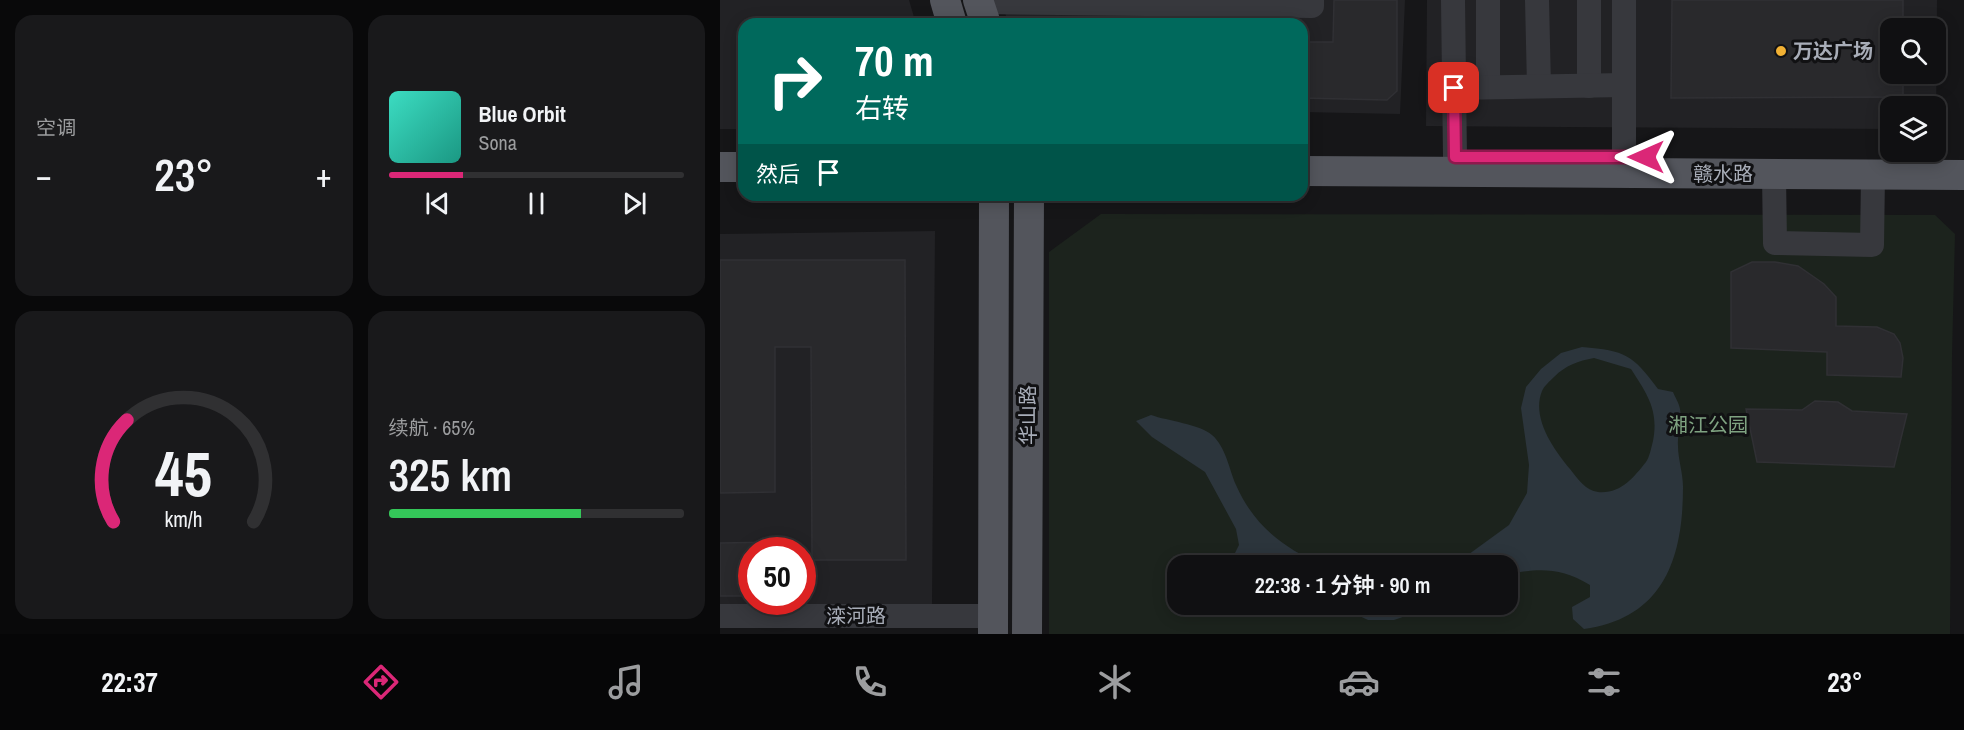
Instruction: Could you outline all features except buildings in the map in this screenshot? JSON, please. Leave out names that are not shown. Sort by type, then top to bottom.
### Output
[{"type":"main road","points":[[945,0],[950,18]]},
{"type":"main road","points":[[720,156],[738,156]]},
{"type":"main road","name":"赣水路","points":[[1308,156],[1964,158]]},
{"type":"main road","points":[[720,167],[738,167]]},
{"type":"main road","name":"赣水路","points":[[1308,171],[1964,175]]},
{"type":"main road","name":"华山路","points":[[993,201],[993,625]]},
{"type":"main road","name":"华山路","points":[[1027,634],[1029,201]]},
{"type":"street","points":[[981,9],[1311,6],[1311,0]]},
{"type":"street","points":[[1454,0],[1455,157]]},
{"type":"street","points":[[1488,0],[1488,87]]},
{"type":"street","points":[[1537,0],[1539,86]]},
{"type":"street","points":[[1589,0],[1589,86]]},
{"type":"street","points":[[1624,0],[1624,157]]},
{"type":"street","points":[[1454,88],[1624,85]]},
{"type":"street","points":[[1774,175],[1774,243],[1862,244],[1872,244],[1873,175]]},
{"type":"street","name":"滦河路","points":[[720,616],[993,625]]},
{"type":"shaded area","points":[[720,0],[909,0],[914,18],[738,18],[738,129],[720,129]]},
{"type":"shaded area","points":[[1002,0],[1405,0],[1400,114],[1308,112],[1308,18],[1006,18]]},
{"type":"shaded area","name":"万达广场","points":[[1427,0],[1937,0],[1937,18],[1880,18],[1880,84],[1936,84],[1936,96],[1880,96],[1880,129],[1426,126]]},
{"type":"shaded area","points":[[935,231],[932,604],[816,604],[816,537],[738,537],[738,604],[720,604],[720,234]]},
{"type":"shaded area","points":[[1582,347],[1609,350],[1634,361],[1658,389],[1673,392],[1679,405],[1678,441],[1683,482],[1682,513],[1673,560],[1664,581],[1650,598],[1633,612],[1611,623],[1584,629],[1573,619],[1572,607],[1590,597],[1590,585],[1560,572],[1541,570],[1518,573],[1518,555],[1468,555],[1509,525],[1527,493],[1529,465],[1521,408],[1526,387],[1541,369],[1561,353]],"holes":[[[1594,358],[1631,369],[1647,395],[1653,411],[1654,430],[1646,462],[1620,488],[1598,492],[1586,487],[1557,453],[1546,433],[1539,412],[1542,391],[1563,369]]]},
{"type":"shaded area","points":[[1151,415],[1191,425],[1212,435],[1224,452],[1243,499],[1261,524],[1282,543],[1303,555],[1234,555],[1239,545],[1236,529],[1205,472],[1152,437],[1136,421]]},
{"type":"shaded area","points":[[1357,615],[1409,615],[1394,620],[1368,620]]},
{"type":"green space","name":"湘江公园","points":[[1101,214],[1935,215],[1955,234],[1950,634],[1049,634],[1049,252]]},
{"type":"place","name":"万达广场","points":[[1781,51]]},
{"type":"route","points":[[1454,88],[1455,157],[1646,157]]}]
